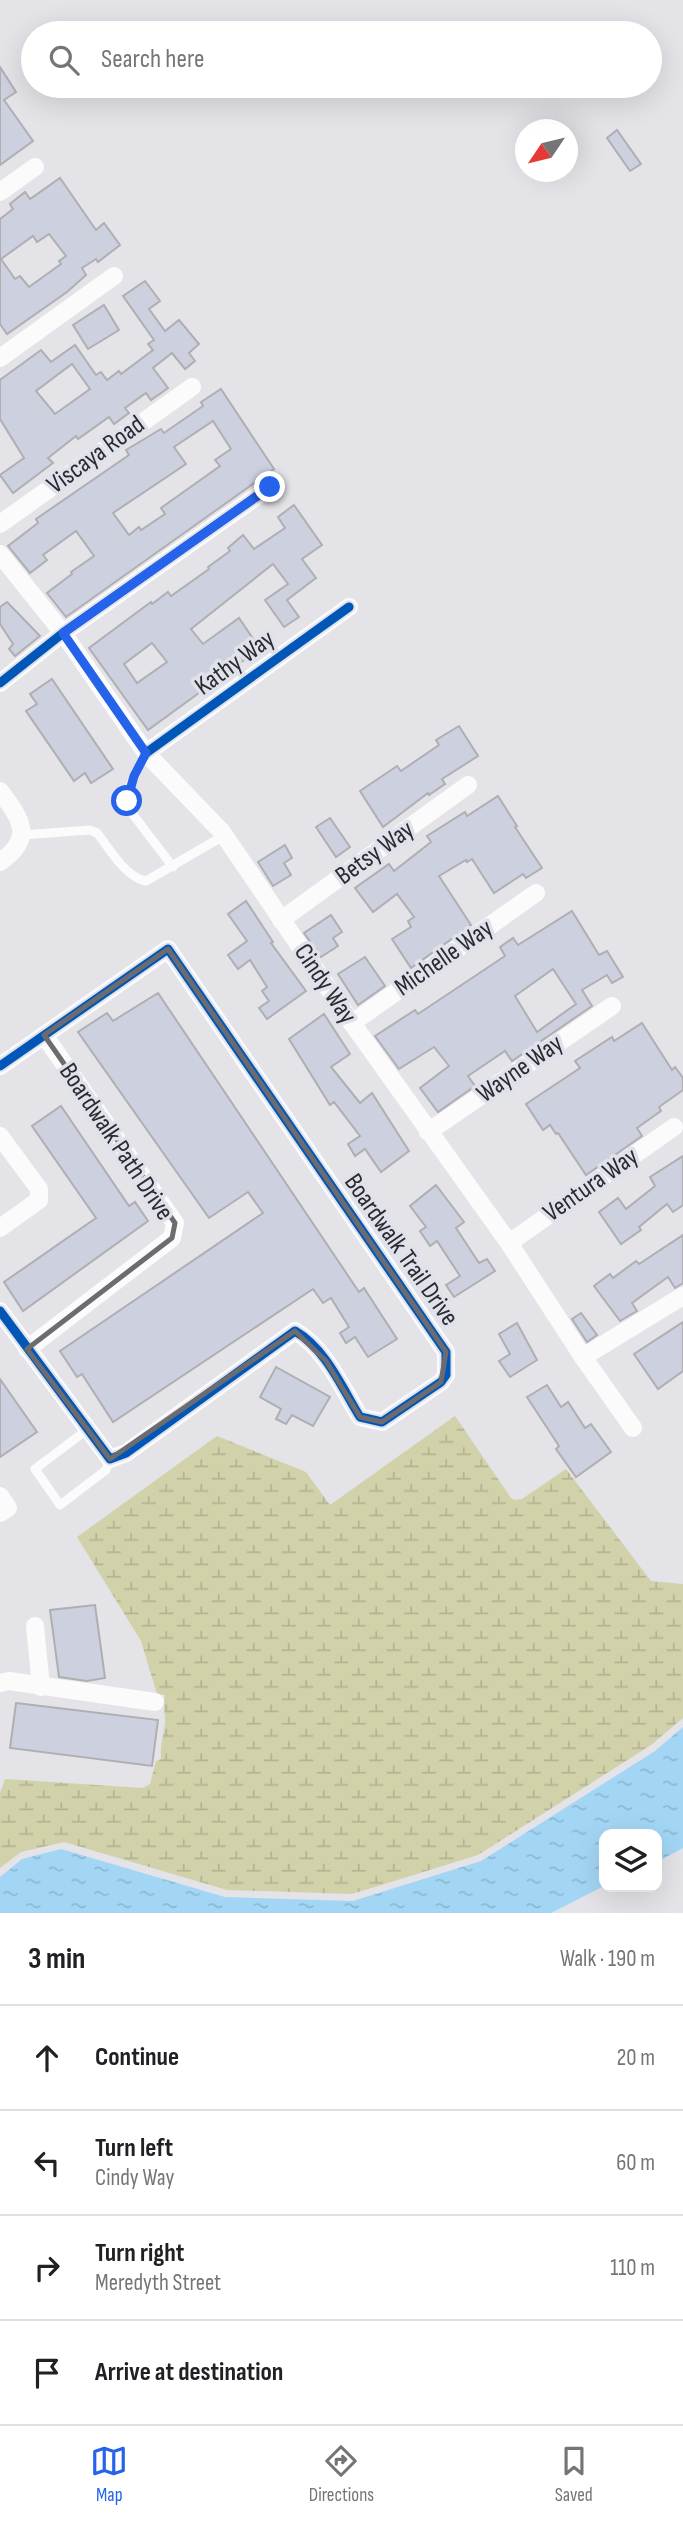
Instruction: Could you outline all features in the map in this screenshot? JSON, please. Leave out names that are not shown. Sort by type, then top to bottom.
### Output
[{"type":"street","points":[[0,192],[35,167]]},
{"type":"street","points":[[0,358],[114,276]]},
{"type":"street","name":"Viscaya Road","points":[[0,524],[192,387]]},
{"type":"street","points":[[0,683],[63,633],[270,487]]},
{"type":"street","name":"Cindy Way","points":[[0,554],[63,633],[146,753],[225,835],[352,1023],[509,1243],[632,1427]]},
{"type":"street","name":"Kathy Way","points":[[146,753],[349,607]]},
{"type":"street","name":"Betsy Way","points":[[281,920],[468,785]]},
{"type":"street","points":[[0,791],[20,817],[22,835],[14,853],[0,862]]},
{"type":"street","name":"Michelle Way","points":[[352,1023],[536,893]]},
{"type":"street","name":"Boardwalk Trail Drive","points":[[0,1066],[169,949],[446,1352],[446,1375],[441,1382],[382,1422],[360,1417],[326,1361],[307,1338],[295,1331],[126,1453],[110,1459]]},
{"type":"street","name":"Wayne Way","points":[[428,1132],[612,1006]]},
{"type":"street","name":"Boardwalk Path Drive","points":[[27,1349],[173,1238],[175,1223],[44,1035]]},
{"type":"street","name":"Ventura Way","points":[[509,1243],[674,1126]]},
{"type":"street","points":[[0,1136],[39,1188],[39,1200],[0,1228]]},
{"type":"street","points":[[583,1357],[683,1296]]},
{"type":"street","points":[[0,1311],[110,1459]]},
{"type":"street","points":[[0,1496],[8,1508],[0,1513]]},
{"type":"street","points":[[34,1626],[41,1687]]},
{"type":"street","points":[[3,1677],[41,1687],[155,1702]]},
{"type":"lane","points":[[146,753],[134,776],[127,801],[128,808],[173,867]]},
{"type":"lane","points":[[22,835],[90,830],[97,834],[136,880],[146,881],[225,835]]},
{"type":"lane","points":[[88,1429],[35,1469],[60,1505],[106,1470],[110,1459]]},
{"type":"highlighted area","points":[[168,949],[446,1352],[441,1382],[382,1422],[360,1417],[326,1361],[295,1331],[110,1459],[27,1349],[172,1238],[175,1223],[44,1035]]},
{"type":"green space","points":[[455,1416],[511,1498],[522,1499],[566,1469],[651,1581],[683,1584],[683,1718],[651,1745],[478,1855],[352,1894],[227,1890],[64,1842],[21,1852],[0,1868],[0,1793],[5,1779],[143,1788],[150,1784],[156,1761],[161,1759],[165,1695],[157,1694],[141,1641],[77,1537],[217,1436],[306,1472],[330,1505]]},
{"type":"water","points":[[683,1727],[683,1848],[662,1859],[662,1829],[599,1829],[599,1889],[551,1913],[0,1913],[0,1877],[22,1859],[61,1849],[225,1897],[353,1901],[481,1861],[655,1751]]},
{"type":"building","points":[[0,67],[16,92],[4,100],[33,141],[0,165]]},
{"type":"building","points":[[617,130],[641,164],[630,171],[607,138]]},
{"type":"building","points":[[60,178],[96,230],[104,223],[120,245],[98,262],[96,259],[82,268],[86,275],[67,292],[7,334],[0,324],[0,219],[13,209],[10,204],[25,192],[30,199]],"holes":[[[49,234],[66,256],[59,261],[61,264],[29,287],[20,276],[15,279],[1,259],[33,236],[37,242]]]},
{"type":"building","points":[[145,281],[160,301],[149,309],[165,331],[179,320],[199,344],[189,353],[195,361],[185,369],[172,353],[153,368],[168,388],[151,400],[146,393],[125,408],[129,413],[114,424],[109,417],[78,439],[76,436],[48,458],[53,463],[13,493],[0,475],[24,458],[0,419],[0,380],[41,350],[51,362],[75,345],[96,375],[101,372],[107,380],[119,371],[121,374],[153,350],[148,344],[154,340],[123,296]],"holes":[[[72,364],[90,389],[55,414],[36,391]]]},
{"type":"building","points":[[104,305],[119,330],[88,349],[73,325]]},
{"type":"building","points":[[221,389],[274,469],[66,617],[47,593],[94,556],[76,531],[43,555],[47,560],[30,573],[8,546],[38,523],[36,519],[129,455],[126,450],[161,429],[164,433],[203,406],[201,402]],"holes":[[[213,421],[231,449],[215,460],[220,466],[161,508],[165,514],[141,530],[139,527],[129,535],[113,513],[186,464],[174,447]]]},
{"type":"building","points":[[294,505],[322,545],[302,559],[316,578],[287,600],[299,617],[284,627],[265,600],[288,584],[273,564],[191,629],[203,644],[239,618],[260,649],[230,670],[233,674],[217,685],[214,682],[148,730],[89,648],[151,602],[152,604],[168,592],[171,596],[209,569],[208,567],[230,551],[228,548],[243,535],[254,549],[285,528],[278,517]],"holes":[[[152,643],[167,662],[137,683],[124,664]]]},
{"type":"building","points":[[7,602],[40,636],[15,656],[9,649],[13,644],[0,624],[0,607]]},
{"type":"building","points":[[52,679],[113,769],[91,783],[85,773],[74,781],[26,711],[37,704],[30,694]]},
{"type":"building","points":[[459,726],[478,756],[442,779],[445,784],[429,795],[428,793],[383,827],[360,791],[397,766],[401,771],[439,745],[436,740]]},
{"type":"building","points":[[498,796],[542,868],[526,878],[523,874],[494,893],[472,859],[439,876],[471,925],[411,968],[392,939],[411,927],[408,921],[414,917],[397,894],[373,912],[355,888],[389,864],[394,871],[431,842],[427,836],[465,812],[467,816]]},
{"type":"building","points":[[330,818],[350,847],[336,857],[316,827]]},
{"type":"building","points":[[285,845],[292,858],[284,863],[291,875],[273,886],[258,862]]},
{"type":"building","points":[[246,901],[273,942],[271,943],[306,991],[267,1019],[259,1008],[269,1001],[262,991],[267,987],[250,960],[238,969],[228,955],[247,941],[228,914]]},
{"type":"building","points":[[572,911],[599,955],[607,951],[623,977],[612,983],[607,975],[582,990],[592,1006],[512,1061],[505,1051],[468,1076],[475,1086],[438,1112],[420,1088],[449,1066],[434,1047],[399,1069],[375,1036],[415,1010],[418,1014],[505,956],[500,947],[513,938],[518,945]],"holes":[[[553,969],[576,1004],[537,1032],[515,996]]]},
{"type":"building","points":[[331,915],[342,932],[333,938],[338,946],[321,957],[304,933]]},
{"type":"building","points":[[365,957],[385,986],[358,1005],[338,974]]},
{"type":"building","points":[[158,993],[359,1292],[364,1288],[397,1339],[368,1357],[355,1337],[346,1343],[340,1333],[349,1327],[331,1298],[323,1303],[313,1289],[113,1422],[82,1374],[77,1377],[60,1351],[263,1213],[248,1192],[209,1218],[78,1032],[107,1013],[113,1021]]},
{"type":"building","points":[[324,1014],[350,1054],[331,1067],[360,1103],[372,1093],[409,1151],[381,1172],[365,1149],[355,1156],[348,1144],[360,1136],[334,1102],[330,1105],[289,1039]]},
{"type":"building","points":[[642,1023],[672,1070],[675,1067],[683,1078],[683,1090],[659,1107],[661,1111],[637,1128],[642,1136],[586,1175],[558,1133],[556,1134],[550,1125],[543,1130],[526,1104],[580,1068],[575,1061],[612,1037],[614,1041]]},
{"type":"building","points":[[61,1106],[129,1206],[135,1202],[148,1221],[23,1311],[4,1282],[96,1218],[32,1126]]},
{"type":"building","points":[[683,1156],[683,1205],[673,1212],[667,1204],[639,1227],[641,1230],[621,1244],[599,1212],[618,1198],[626,1209],[655,1186],[650,1177]]},
{"type":"building","points":[[436,1185],[464,1222],[456,1228],[479,1263],[487,1259],[495,1271],[454,1297],[446,1285],[460,1276],[437,1241],[430,1246],[420,1231],[426,1227],[410,1206]]},
{"type":"building","points":[[683,1235],[683,1283],[675,1288],[668,1277],[632,1303],[637,1311],[620,1321],[594,1286],[610,1274],[613,1278],[636,1261],[639,1264]]},
{"type":"building","points":[[581,1313],[597,1335],[587,1342],[572,1319]]},
{"type":"building","points":[[683,1322],[683,1371],[658,1389],[634,1354]]},
{"type":"building","points":[[517,1323],[537,1360],[510,1377],[499,1361],[510,1354],[499,1334]]},
{"type":"building","points":[[276,1367],[330,1397],[313,1426],[292,1415],[286,1424],[276,1419],[281,1409],[260,1397]]},
{"type":"building","points":[[0,1379],[37,1432],[0,1457]]},
{"type":"building","points":[[547,1385],[561,1407],[568,1402],[585,1428],[591,1424],[611,1452],[576,1477],[556,1449],[559,1446],[527,1397]]},
{"type":"building","points":[[95,1605],[105,1678],[87,1681],[59,1677],[50,1610]]},
{"type":"building","points":[[16,1703],[158,1720],[152,1766],[10,1748]]},
{"type":"cycle path","points":[[0,683],[63,633],[270,487]]},
{"type":"cycle path","points":[[146,753],[349,607]]},
{"type":"cycle path","points":[[0,1066],[168,949],[446,1352],[446,1375],[441,1382],[382,1422],[360,1417],[324,1358],[295,1331],[126,1453],[110,1459],[0,1311]]},
{"type":"route","points":[[127,801],[134,776],[146,753],[63,633],[270,487]]}]
